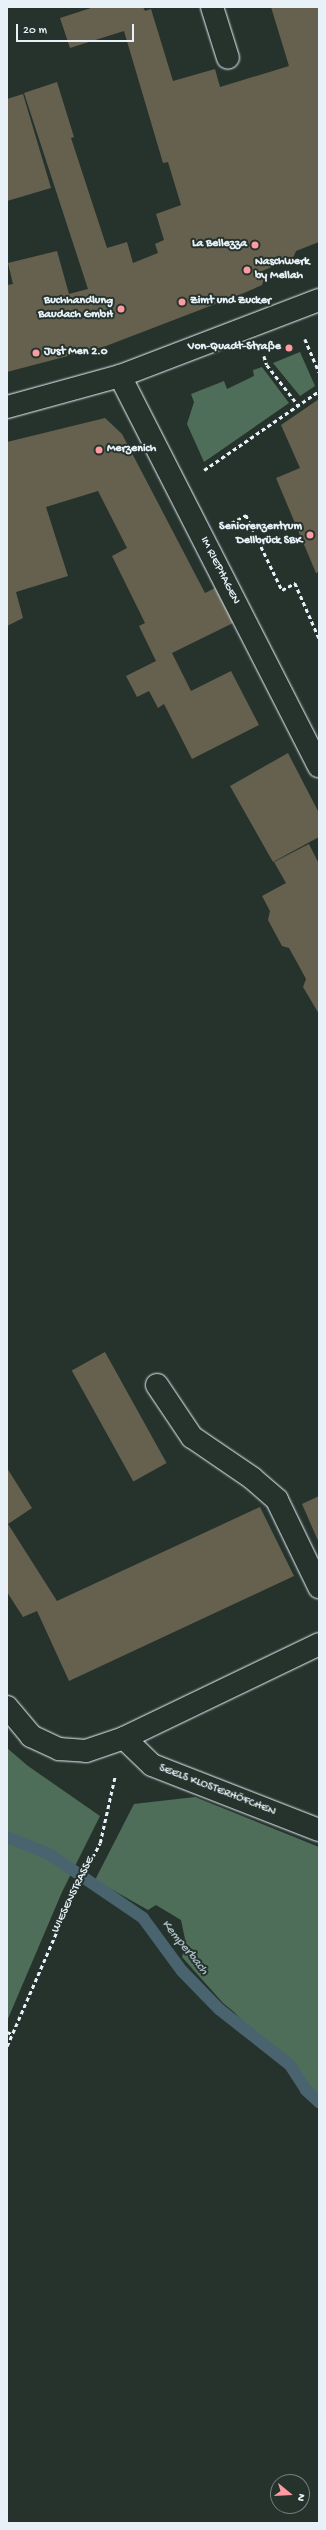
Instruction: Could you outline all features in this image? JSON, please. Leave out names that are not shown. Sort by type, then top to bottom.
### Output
[{"type":"street","points":[[212,7],[228,58]]},
{"type":"street","points":[[7,407],[120,376],[319,300]]},
{"type":"street","name":"IM RIEPHAGEN","points":[[120,376],[319,766]]},
{"type":"street","points":[[157,1385],[192,1436],[252,1478],[277,1500],[319,1587]]},
{"type":"street","points":[[7,1707],[31,1736],[59,1749],[86,1752],[124,1738],[319,1644]]},
{"type":"street","name":"SEELS KLOSTERHÖFCHEN","points":[[124,1738],[152,1765],[319,1830]]},
{"type":"path","points":[[253,326],[267,364],[298,405]]},
{"type":"path","points":[[309,349],[319,372]]},
{"type":"path","points":[[175,485],[206,469],[319,391]]},
{"type":"path","points":[[202,538],[246,515],[282,590],[295,583],[319,638]]},
{"type":"path","name":"WIESENSTRASSE","points":[[7,2046],[70,1901],[100,1842],[124,1738]]},
{"type":"path","points":[[7,2032],[12,2034]]},
{"type":"green space","points":[[300,352],[315,386],[300,396],[273,363]]},
{"type":"green space","points":[[262,367],[289,403],[204,462],[187,424],[194,402],[191,394],[224,381],[227,389],[254,376],[253,370]]},
{"type":"green space","points":[[7,1748],[28,1766],[100,1816],[62,1892],[7,2021]]},
{"type":"green space","points":[[195,1797],[319,1847],[319,2100],[234,2012],[223,2003],[182,1957],[186,1944],[181,1920],[156,1905],[148,1910],[95,1880],[134,1804]]},
{"type":"building","points":[[94,7],[143,7],[145,11],[151,9],[173,81],[215,69],[220,87],[289,66],[271,7],[319,7],[319,242],[296,251],[293,258],[262,271],[264,278],[262,285],[244,293],[106,346],[7,372],[7,285],[13,284],[8,263],[57,251],[69,294],[88,289],[24,93],[57,82],[74,137],[71,138],[107,248],[127,242],[133,263],[158,253],[155,244],[164,240],[156,214],[181,205],[168,162],[163,163],[124,31],[70,48],[60,18]]},
{"type":"building","points":[[23,94],[51,188],[7,201],[7,99]]},
{"type":"building","points":[[319,399],[319,572],[316,573],[276,478],[300,468],[281,425]]},
{"type":"building","points":[[105,418],[122,434],[205,593],[215,588],[233,623],[172,653],[191,691],[231,671],[259,725],[192,759],[164,704],[158,708],[149,691],[137,697],[126,676],[156,661],[139,626],[145,623],[112,556],[127,548],[98,491],[46,507],[68,576],[16,592],[23,618],[7,626],[7,442]]},
{"type":"building","points":[[288,753],[319,813],[319,837],[273,862],[230,786]]},
{"type":"building","points":[[309,844],[319,864],[319,1014],[303,987],[306,979],[299,966],[289,948],[282,946],[268,920],[270,911],[262,896],[286,883],[274,862]]},
{"type":"building","points":[[105,1352],[167,1463],[133,1481],[72,1370]]},
{"type":"building","points":[[7,1468],[32,1508],[8,1524],[57,1601],[260,1507],[294,1576],[69,1681],[37,1611],[23,1617],[7,1592]]},
{"type":"building","points":[[319,1496],[319,1543],[302,1504]]},
{"type":"waterway","name":"Kemperbach","points":[[7,1837],[49,1854],[143,1918],[182,1971],[219,2009],[290,2065],[306,2090],[319,2102]]},
{"type":"place","name":"La Bellezza","points":[[255,245]]},
{"type":"place","name":"Naschwerk by Mellah","points":[[247,270]]},
{"type":"place","name":"Zimt und Zucker","points":[[182,302]]},
{"type":"place","name":"Buchhandlung Baudach GmbH","points":[[121,309]]},
{"type":"place","name":"Von-Quadt-Straße","points":[[289,348]]},
{"type":"place","name":"Just Men 2.0","points":[[36,353]]},
{"type":"place","name":"Merzenich","points":[[99,450]]},
{"type":"place","name":"Seniorenzentrum Dellbrück SBK","points":[[310,535]]}]
